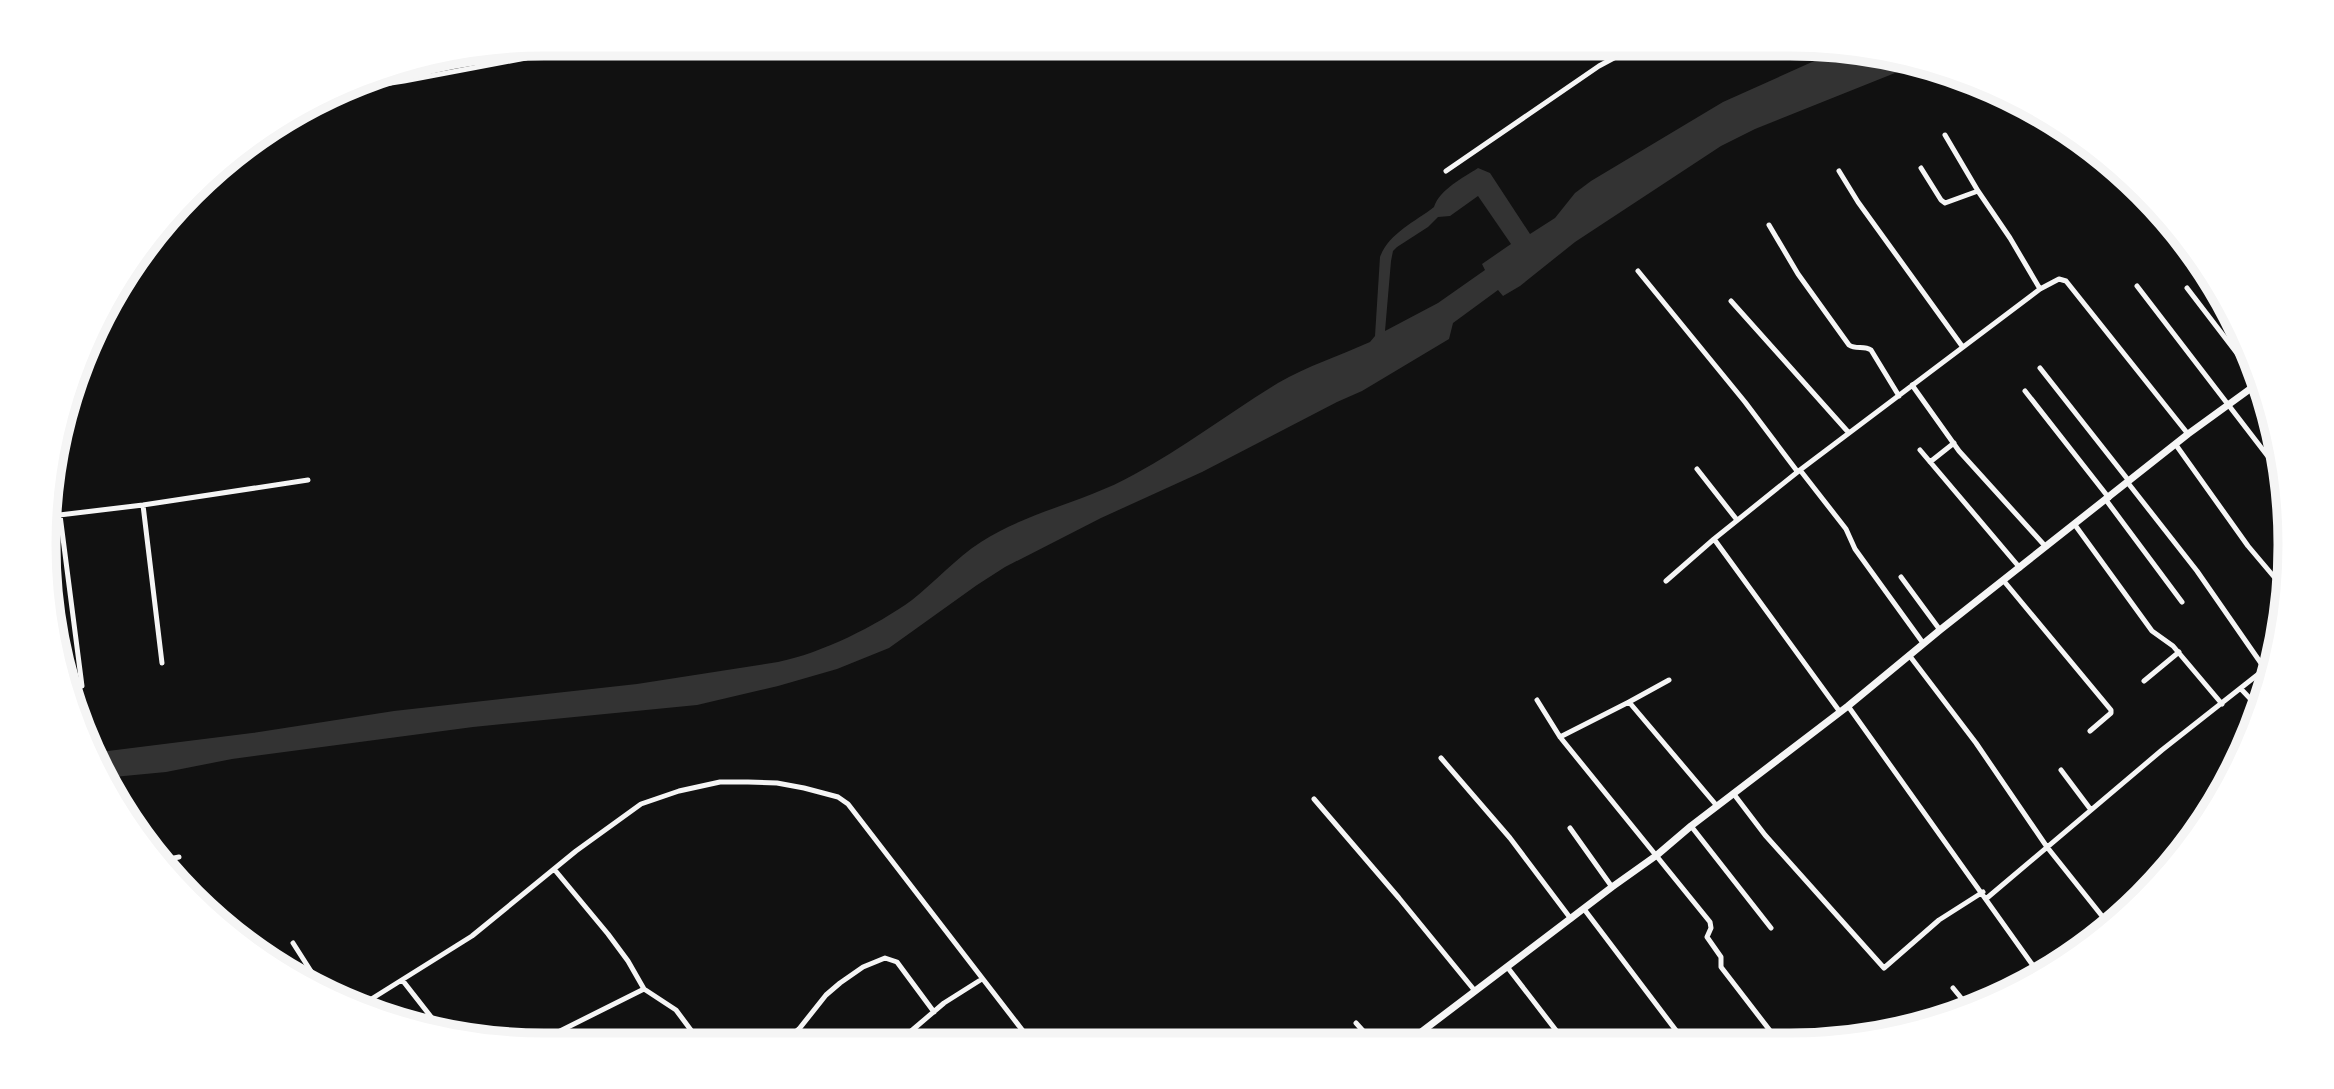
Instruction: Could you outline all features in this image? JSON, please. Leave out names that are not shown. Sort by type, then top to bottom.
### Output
[{"type":"street","points":[[380,85],[529,56]]},
{"type":"street","points":[[1446,171],[1618,56]]},
{"type":"street","points":[[1945,135],[2040,289]]},
{"type":"street","points":[[1921,167],[1943,202],[1978,191]]},
{"type":"street","points":[[1839,171],[1858,202],[1962,345]]},
{"type":"street","points":[[1769,225],[1798,274],[1849,345],[1853,348],[1869,349],[1899,396]]},
{"type":"street","points":[[1638,271],[1846,529],[1855,549],[1923,643]]},
{"type":"street","points":[[1666,581],[1799,470],[1899,396],[1962,345],[2040,289],[2059,279],[2066,281],[2188,434]]},
{"type":"street","points":[[2137,286],[2271,460]]},
{"type":"street","points":[[2187,288],[2241,357]]},
{"type":"street","points":[[1731,301],[1849,433]]},
{"type":"street","points":[[2040,368],[2197,571],[2262,665]]},
{"type":"street","points":[[1912,384],[1954,443],[2046,547]]},
{"type":"street","points":[[1422,1033],[1657,855],[2188,434],[2252,388]]},
{"type":"street","points":[[2025,391],[2182,602]]},
{"type":"street","points":[[1930,462],[1954,443]]},
{"type":"street","points":[[2176,445],[2248,546],[2277,580]]},
{"type":"street","points":[[1920,450],[2020,568]]},
{"type":"street","points":[[1697,469],[1737,520]]},
{"type":"street","points":[[57,515],[143,505],[308,480]]},
{"type":"street","points":[[143,505],[162,663]]},
{"type":"street","points":[[60,514],[82,686]]},
{"type":"street","points":[[2075,525],[2152,631],[2179,652],[2222,704]]},
{"type":"street","points":[[1714,539],[1840,712]]},
{"type":"street","points":[[1901,577],[1940,630]]},
{"type":"street","points":[[2003,580],[2111,709],[2090,731]]},
{"type":"street","points":[[2144,681],[2179,652]]},
{"type":"street","points":[[1909,655],[1976,743],[2047,847],[2104,918]]},
{"type":"street","points":[[1733,793],[1765,835],[1884,968],[1939,920],[1985,895],[2047,847],[2162,750],[2260,673]]},
{"type":"street","points":[[1560,737],[1669,681]]},
{"type":"street","points":[[2241,689],[2252,701]]},
{"type":"street","points":[[1537,700],[1560,737],[1605,795],[1710,922],[1711,928],[1707,937],[1721,957],[1721,967],[1772,1033]]},
{"type":"street","points":[[1629,702],[1717,806]]},
{"type":"street","points":[[1848,706],[2035,968]]},
{"type":"street","points":[[1441,758],[1510,838],[1571,919]]},
{"type":"street","points":[[2061,771],[2091,810]]},
{"type":"street","points":[[370,1001],[472,936],[629,810],[679,791],[720,782],[776,783],[826,793],[848,804],[1024,1033]]},
{"type":"street","points":[[1314,799],[1475,991]]},
{"type":"street","points":[[1691,826],[1771,928]]},
{"type":"street","points":[[1570,828],[1612,887]]},
{"type":"street","points":[[171,859],[179,858]]},
{"type":"street","points":[[554,869],[608,934],[644,989],[676,1010],[693,1033]]},
{"type":"street","points":[[1584,909],[1678,1033]]},
{"type":"street","points":[[293,943],[314,975]]},
{"type":"street","points":[[794,1033],[826,995],[840,983],[863,967],[885,958],[897,962],[934,1012]]},
{"type":"street","points":[[1508,968],[1558,1033]]},
{"type":"street","points":[[909,1033],[934,1012],[982,979]]},
{"type":"street","points":[[402,981],[434,1020]]},
{"type":"street","points":[[1953,988],[1964,1001]]},
{"type":"street","points":[[556,1033],[644,989]]},
{"type":"street","points":[[1356,1023],[1365,1033]]},
{"type":"shaded area","points":[[1823,57],[1903,70],[1755,129],[1721,146],[1575,242],[1520,286],[1503,296],[1498,290],[1453,323],[1449,339],[1362,391],[1005,567],[889,648],[837,669],[697,705],[473,727],[232,759],[166,772],[115,777],[102,752],[259,732],[394,711],[637,684],[778,662],[812,652],[865,629],[898,610],[972,548],[999,531],[1116,484],[1172,452],[1278,383],[1370,342],[1375,336],[1380,257],[1384,249],[1403,229],[1434,207],[1447,189],[1478,168],[1490,173],[1530,234],[1555,218],[1575,193],[1723,102]],"holes":[[[1478,196],[1511,244],[1482,264],[1485,270],[1438,303],[1385,331],[1393,251],[1438,217],[1450,216]]]}]
